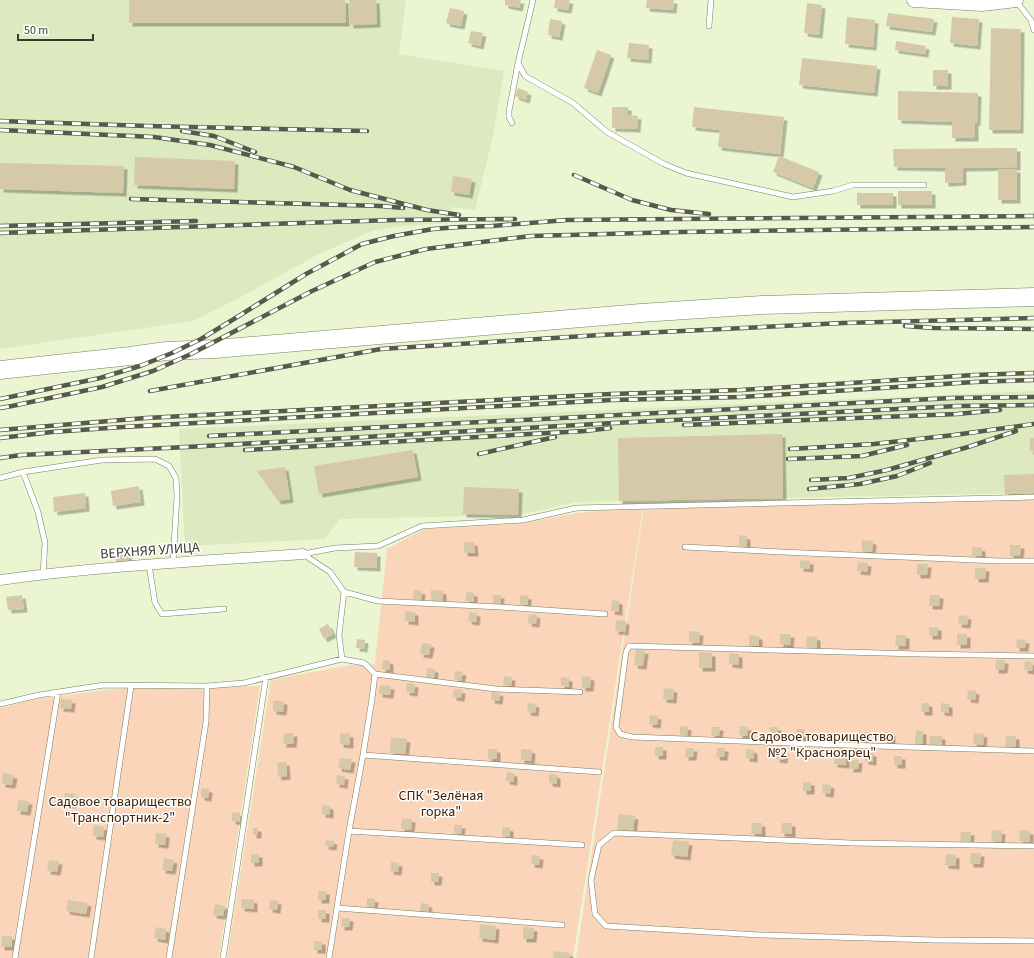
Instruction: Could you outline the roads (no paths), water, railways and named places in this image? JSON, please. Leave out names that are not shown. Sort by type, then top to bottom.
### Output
[{"type":"highway","points":[[0,370],[166,351],[215,349],[641,313],[762,305],[1034,297]]},
{"type":"street","points":[[914,0],[982,4],[1015,0]]},
{"type":"street","name":"ВЕРХНЯЯ УЛИЦА","points":[[0,580],[43,574],[303,554]]},
{"type":"lane","points":[[512,123],[509,117],[509,111],[518,63],[533,0]]},
{"type":"lane","points":[[709,26],[711,0]]},
{"type":"lane","points":[[1015,0],[1032,20],[1034,30]]},
{"type":"lane","points":[[518,63],[525,76],[573,103],[607,132],[664,164],[686,173],[793,197],[833,191],[853,185],[924,185]]},
{"type":"lane","points":[[0,478],[22,472],[102,460],[155,459],[169,466],[176,478],[177,496],[173,563]]},
{"type":"lane","points":[[22,472],[38,512],[45,543],[43,574]]},
{"type":"lane","points":[[303,554],[335,548],[378,546],[422,526],[523,520],[576,508],[1034,497]]},
{"type":"lane","points":[[685,547],[1000,561],[1034,561]]},
{"type":"lane","points":[[303,554],[330,572],[344,592],[378,601],[605,614]]},
{"type":"lane","points":[[149,565],[155,602],[162,614],[224,609]]},
{"type":"lane","points":[[342,659],[339,635],[344,592]]},
{"type":"lane","points":[[1034,656],[629,646],[626,652],[616,727],[620,734],[632,737],[1034,752]]},
{"type":"lane","points":[[0,704],[39,695],[104,685],[207,686],[244,683],[342,659],[364,663],[375,674],[496,689],[580,692]]},
{"type":"lane","points":[[329,958],[375,674]]},
{"type":"lane","points":[[223,958],[266,677]]},
{"type":"lane","points":[[91,958],[132,686]]},
{"type":"lane","points":[[169,958],[206,722],[207,686]]},
{"type":"lane","points":[[15,958],[58,692]]},
{"type":"lane","points":[[363,755],[599,772]]},
{"type":"lane","points":[[349,831],[582,845]]},
{"type":"lane","points":[[1034,846],[851,843],[614,833],[599,845],[591,880],[595,914],[606,926],[760,935],[1034,941]]},
{"type":"lane","points":[[337,908],[562,925]]},
{"type":"railway","points":[[0,121],[367,131]]},
{"type":"railway","points":[[0,130],[154,137],[210,145],[294,167],[350,190],[427,210],[459,215]]},
{"type":"railway","points":[[182,131],[214,136],[255,152]]},
{"type":"railway","points":[[574,175],[632,200],[671,210],[709,214]]},
{"type":"railway","points":[[131,199],[381,206],[403,208]]},
{"type":"railway","points":[[0,399],[100,378],[140,366],[201,339],[306,274],[362,244],[394,236],[433,229],[567,220],[1034,216]]},
{"type":"railway","points":[[0,233],[394,220],[515,219]]},
{"type":"railway","points":[[0,226],[196,221]]},
{"type":"railway","points":[[0,408],[102,387],[153,371],[191,354],[312,291],[375,262],[426,249],[531,236],[680,232],[1034,227]]},
{"type":"railway","points":[[150,391],[381,349],[600,335],[843,323],[1034,318]]},
{"type":"railway","points":[[905,326],[934,328],[1034,329]]},
{"type":"railway","points":[[0,430],[146,418],[611,394],[741,390],[974,375],[1034,373]]},
{"type":"railway","points":[[0,438],[52,432],[123,427],[611,400],[741,397],[974,382],[1034,380]]},
{"type":"railway","points":[[209,436],[952,398],[1034,397]]},
{"type":"railway","points":[[0,458],[21,455],[614,423],[958,406],[1034,405]]},
{"type":"railway","points":[[684,425],[957,414],[1000,410]]},
{"type":"railway","points":[[790,449],[874,444],[1034,424]]},
{"type":"railway","points":[[245,450],[585,431],[610,428]]},
{"type":"railway","points":[[811,480],[849,478],[887,470],[968,447],[1016,431]]},
{"type":"railway","points":[[479,454],[555,437]]},
{"type":"railway","points":[[788,459],[862,456],[907,445]]},
{"type":"railway","points":[[809,489],[860,484],[897,476],[930,463]]},
{"type":"park label","name":"Садовое товарищество №2 \"Красноярец\"","points":[[822,746]]},
{"type":"park label","name":"СПК \"Зелёная горка\"","points":[[441,804]]},
{"type":"park label","name":"Садовое товарищество \"Транспортник-2\"","points":[[120,810]]}]
